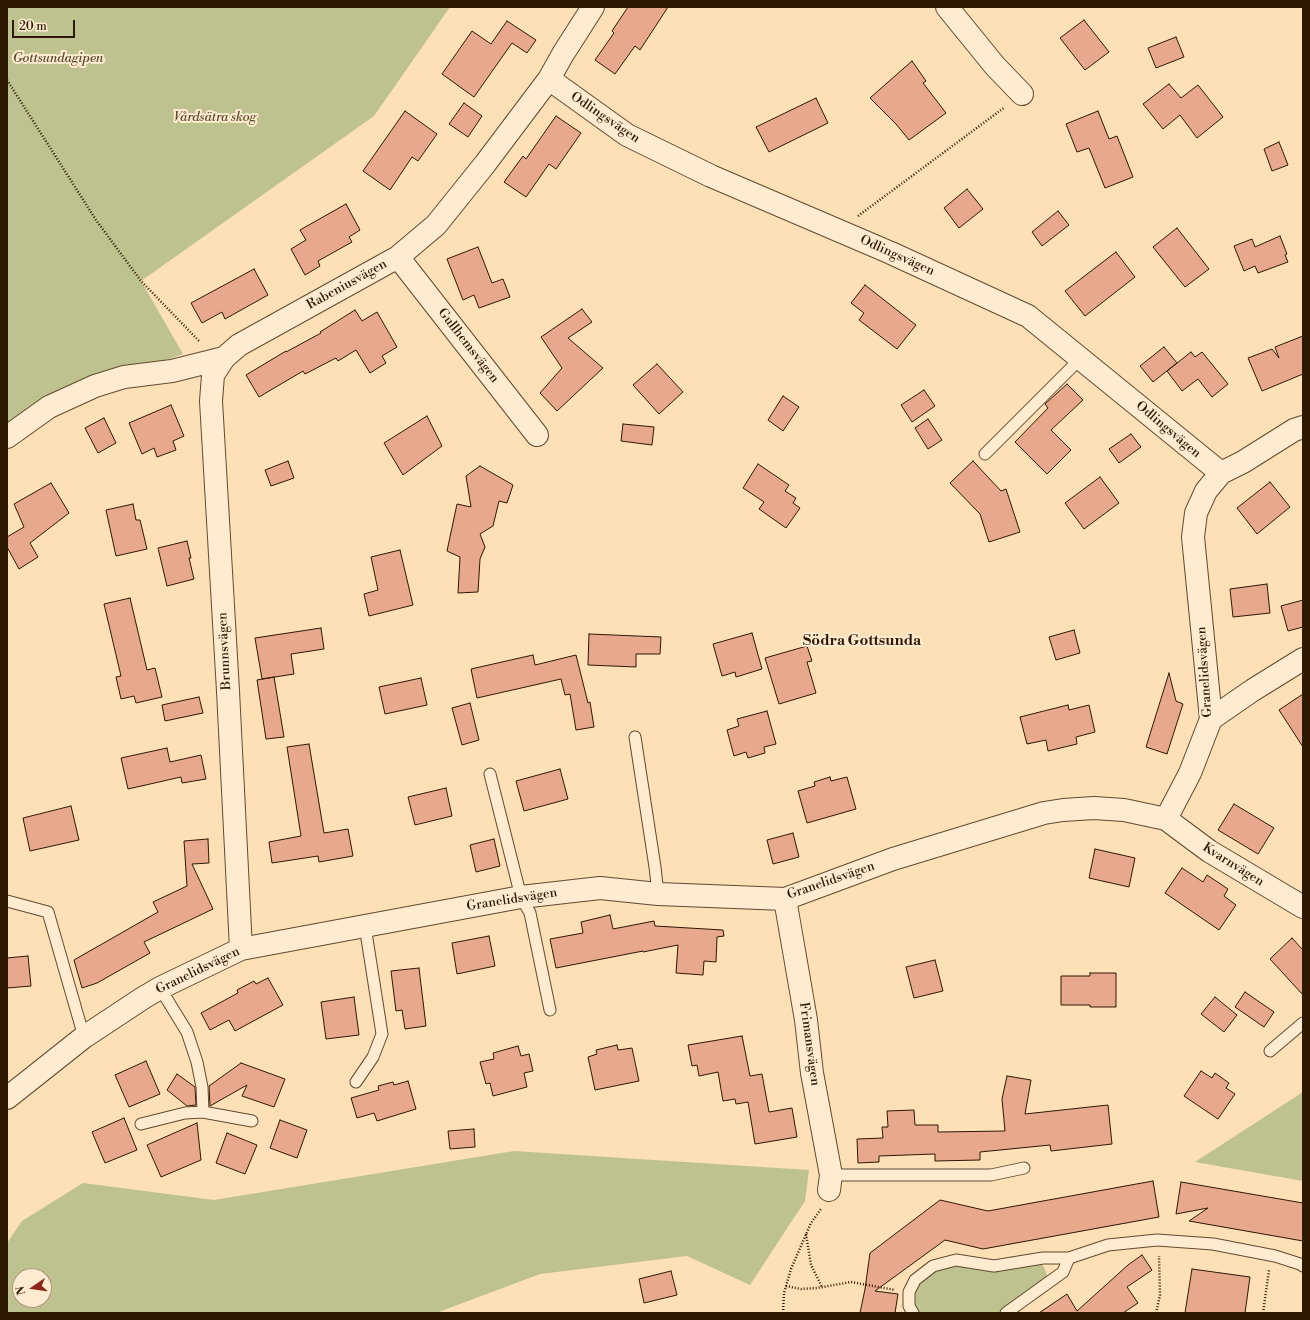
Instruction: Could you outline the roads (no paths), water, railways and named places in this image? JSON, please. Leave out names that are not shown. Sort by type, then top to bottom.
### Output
[{"type":"street","name":"Rabeniusvägen","points":[[7,437],[49,407],[95,386],[124,377],[172,371],[224,358],[239,345],[398,257],[436,225],[549,79],[593,7]]},
{"type":"street","points":[[947,7],[995,66],[1022,94]]},
{"type":"street","name":"Odlingsvägen","points":[[549,79],[627,135],[711,176],[891,253],[1028,316],[1221,473]]},
{"type":"street","name":"Gullhemsvägen","points":[[398,257],[537,435]]},
{"type":"street","name":"Brunnsvägen","points":[[224,358],[212,375],[211,401],[241,949]]},
{"type":"street","name":"Granelidsvägen","points":[[7,1098],[84,1037],[160,988],[241,949],[521,897],[600,888],[658,894],[785,899],[893,859],[1044,813],[1094,808],[1124,810],[1166,819],[1190,773],[1211,719],[1193,537],[1196,514],[1206,491],[1221,473],[1243,462],[1294,430],[1303,427]]},
{"type":"street","points":[[1211,719],[1253,690],[1303,659]]},
{"type":"street","name":"Kvarnvägen","points":[[1166,819],[1209,851],[1303,907]]},
{"type":"street","name":"Frimansvägen","points":[[785,899],[806,1020],[812,1073],[830,1183]]},
{"type":"lane","points":[[985,454],[1080,359]]},
{"type":"lane","points":[[635,737],[658,894]]},
{"type":"lane","points":[[490,774],[521,897],[530,913],[550,1010]]},
{"type":"lane","points":[[7,901],[48,912],[84,1037]]},
{"type":"lane","points":[[356,1082],[373,1057],[382,1034],[365,926]]},
{"type":"lane","points":[[160,988],[187,1032],[197,1062],[202,1087],[203,1112]]},
{"type":"lane","points":[[1270,1051],[1303,1023]]},
{"type":"lane","points":[[141,1124],[185,1113],[203,1112],[252,1121]]},
{"type":"lane","points":[[830,1183],[991,1175],[1024,1168]]},
{"type":"lane","points":[[913,1313],[909,1306],[909,1292],[915,1280],[933,1266],[956,1260],[994,1266],[1043,1258],[1070,1258],[1108,1245],[1157,1240],[1213,1244],[1271,1256],[1303,1266]]},
{"type":"lane","points":[[1006,1313],[1063,1272],[1070,1258]]},
{"type":"district","name":"Södra Gottsunda","points":[[862,641]]},
{"type":"park label","name":"Gottsundagipen","points":[[58,59]]},
{"type":"park label","name":"Vårdsätra skog","points":[[215,118]]}]
